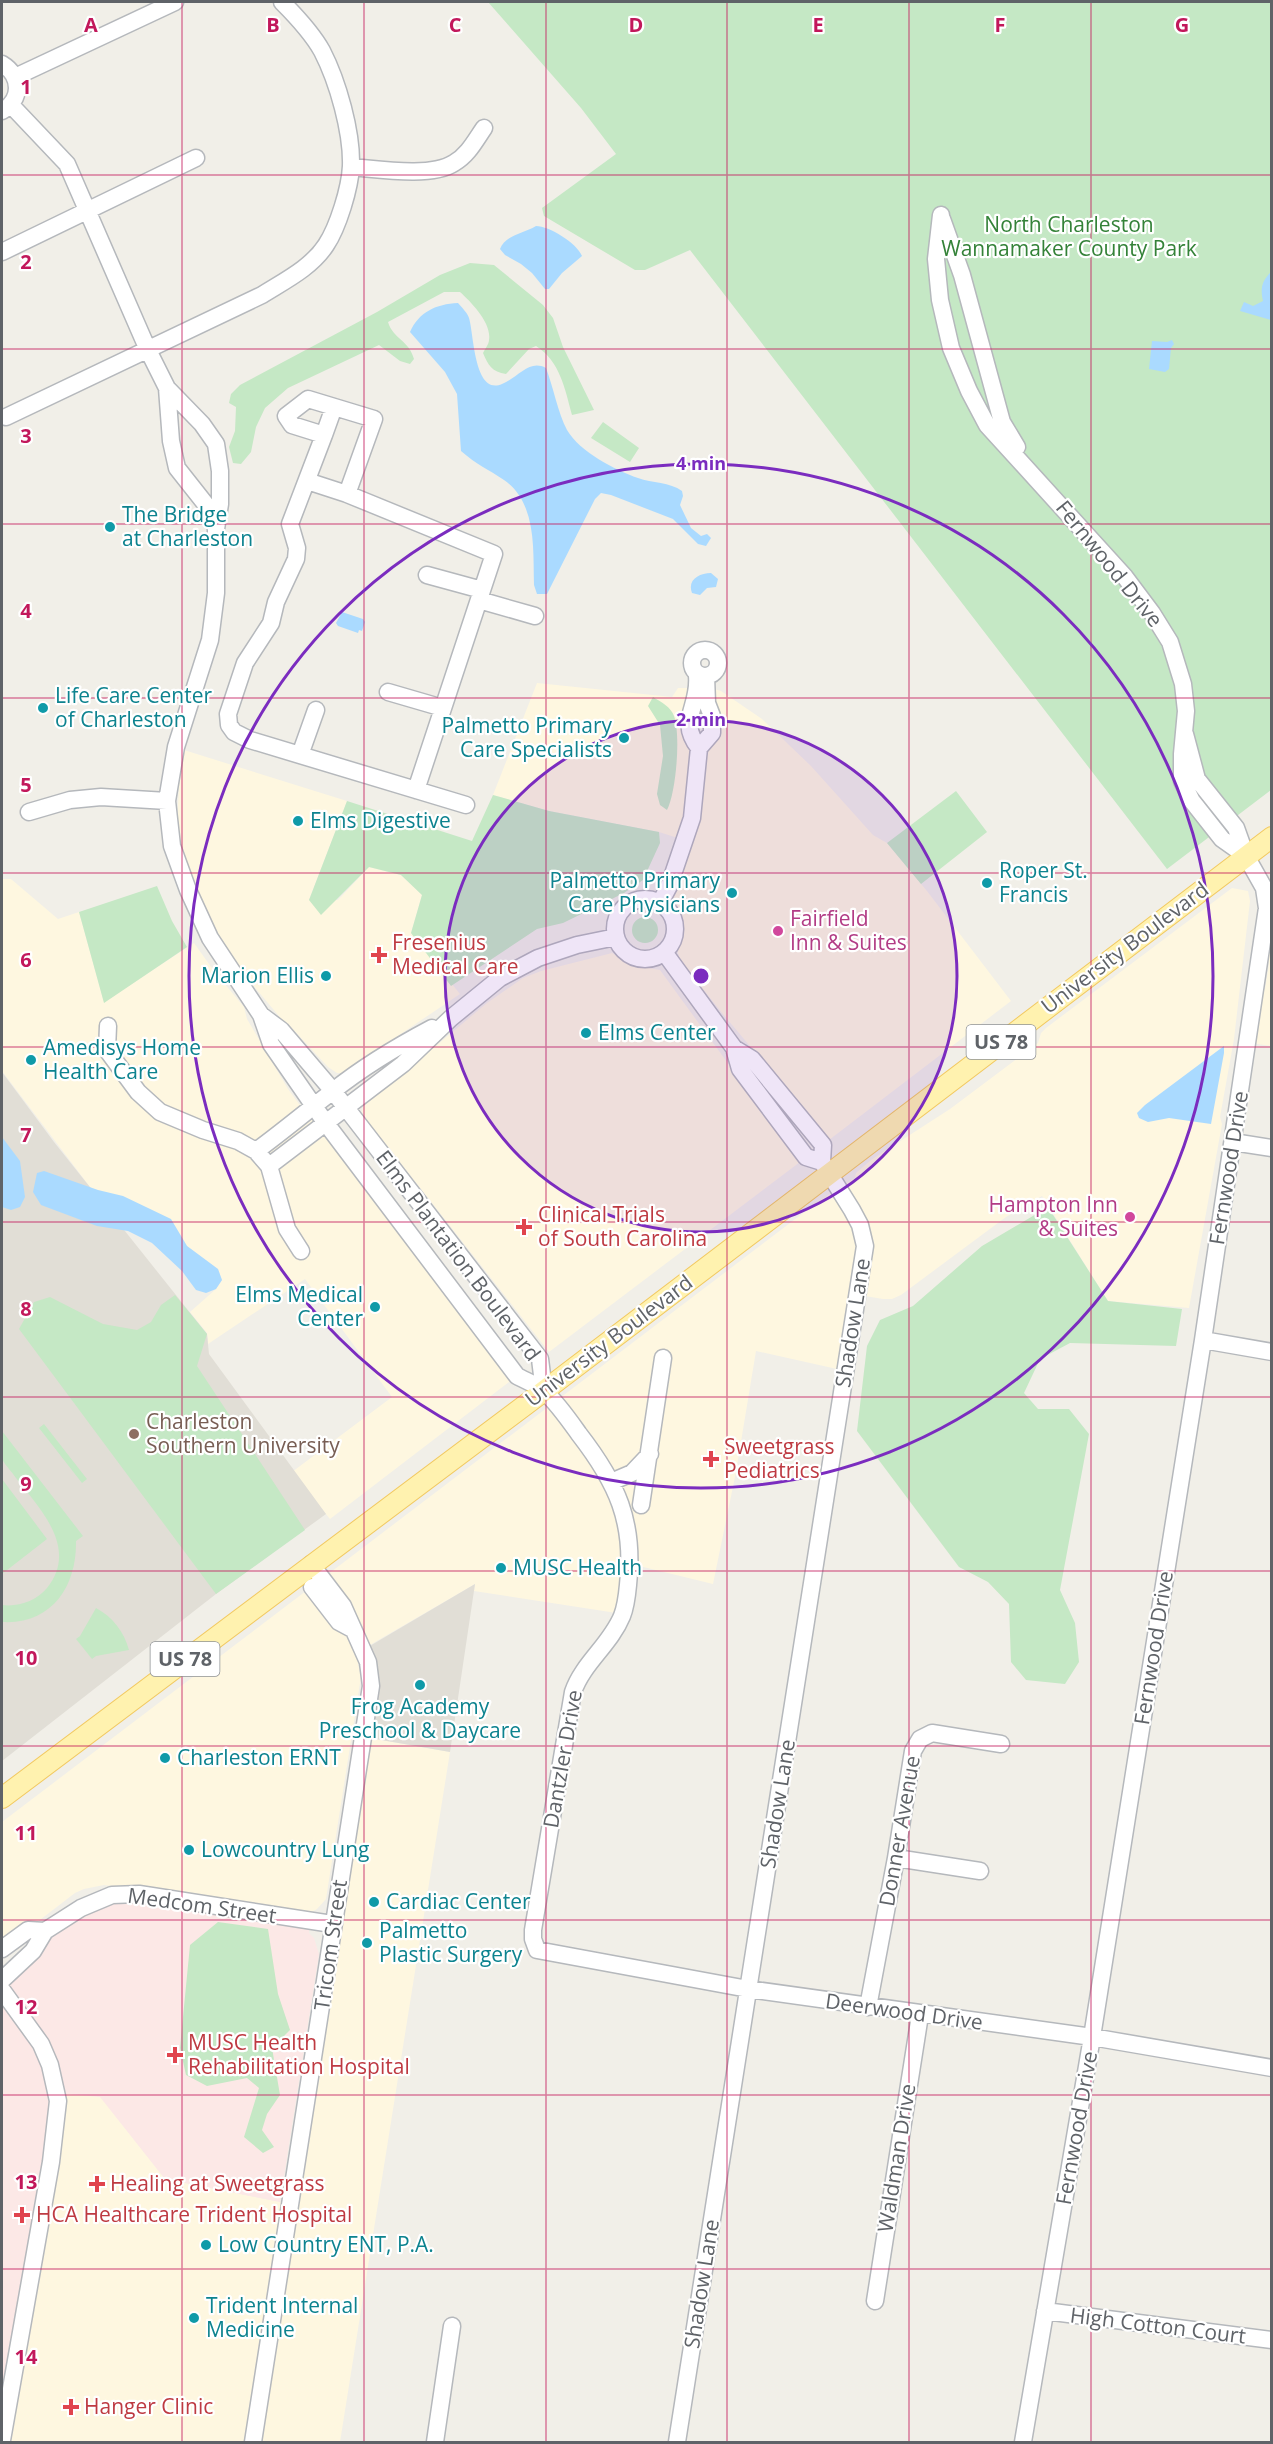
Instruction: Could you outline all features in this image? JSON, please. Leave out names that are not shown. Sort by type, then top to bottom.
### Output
[{"type":"main road","name":"University Boulevard","points":[[2,1798],[544,1390],[826,1167],[1272,837]]},
{"type":"street","points":[[15,76],[175,2]]},
{"type":"street","points":[[3,420],[262,295],[301,271],[326,245],[341,211],[351,167],[349,136],[339,97],[322,51],[296,16],[282,2]]},
{"type":"street","points":[[2,64],[15,76],[18,86],[16,96],[6,108]]},
{"type":"street","name":"Elms Plantation Boulevard","points":[[6,108],[67,164],[148,350],[167,388],[202,424],[216,444],[220,471],[220,504],[216,529],[216,593],[210,640],[176,747],[167,801],[172,846],[188,890],[210,938],[261,1015],[271,1044],[325,1122],[518,1376],[544,1390]]},
{"type":"street","points":[[351,167],[417,171],[452,165],[467,153],[484,128]]},
{"type":"street","points":[[2,252],[196,158]]},
{"type":"street","points":[[941,215],[962,275],[1002,422],[1031,471],[987,425],[969,391],[951,348],[940,300],[936,259],[941,215]]},
{"type":"street","name":"Elms Plantation Boulevard","points":[[167,388],[171,441],[177,468],[207,506],[216,529]]},
{"type":"street","points":[[324,435],[292,425],[285,416],[308,399],[374,419],[347,494]]},
{"type":"street","points":[[334,407],[290,524],[297,548],[296,559],[276,602],[271,623],[245,663],[228,714],[229,725],[234,732],[250,740],[466,805]]},
{"type":"street","name":"Fernwood Drive","points":[[1023,2442],[1092,2037],[1203,1340],[1267,908],[1264,888],[1246,856],[1222,839],[1192,801],[1182,781],[1186,711],[1183,684],[1170,642],[1125,577],[1031,471]]},
{"type":"street","points":[[307,481],[347,494],[494,554],[416,790]]},
{"type":"street","points":[[427,575],[535,616]]},
{"type":"street","points":[[660,903],[669,886],[692,818],[699,748],[712,733],[712,716],[702,675],[688,721],[692,739],[699,748]]},
{"type":"street","points":[[388,692],[443,708]]},
{"type":"street","points":[[300,755],[316,710]]},
{"type":"street","points":[[29,812],[70,800],[100,797],[167,801]]},
{"type":"street","points":[[642,899],[660,903],[672,917],[675,926],[670,944],[656,957],[637,958],[621,948],[616,937],[615,921],[625,906],[642,899]]},
{"type":"street","points":[[269,1166],[404,1064],[451,1018],[500,978],[538,958],[577,945],[616,937]]},
{"type":"street","points":[[664,952],[734,1047],[740,1069],[806,1157],[826,1167]]},
{"type":"street","name":"Elms Plantation Boulevard","points":[[261,1015],[281,1030],[333,1091],[540,1359],[544,1390]]},
{"type":"street","points":[[256,1151],[333,1091],[402,1044],[451,1018]]},
{"type":"street","points":[[108,1026],[107,1050],[138,1092],[160,1112],[195,1128],[238,1141],[256,1151],[269,1166],[287,1229],[301,1251]]},
{"type":"street","points":[[1233,1142],[1272,1148]]},
{"type":"street","name":"Shadow Lane","points":[[677,2442],[864,1259],[865,1246],[860,1226],[826,1167]]},
{"type":"street","points":[[1203,1340],[1272,1352]]},
{"type":"street","points":[[642,1505],[663,1358]]},
{"type":"street","name":"Dantzler Drive","points":[[537,1950],[533,1930],[573,1692],[578,1678],[615,1630],[625,1608],[630,1564],[630,1541],[624,1512],[611,1482],[588,1446],[544,1390]]},
{"type":"street","points":[[611,1482],[632,1473],[650,1454]]},
{"type":"street","name":"Tricom Street","points":[[253,2442],[294,2186],[332,1924],[351,1821],[371,1686],[368,1662],[343,1606],[312,1564]]},
{"type":"street","name":"Tricom Street","points":[[312,1587],[339,1622],[352,1629]]},
{"type":"street","name":"Donner Avenue","points":[[868,2007],[913,1751],[920,1738],[932,1733],[1001,1744]]},
{"type":"street","points":[[896,1858],[980,1871]]},
{"type":"street","name":"Medcom Street","points":[[2,1980],[33,1952],[45,1930],[81,1908],[112,1895],[139,1894],[332,1924]]},
{"type":"street","name":"Medcom Street","points":[[2,1948],[28,1930],[45,1930]]},
{"type":"street","name":"Deerwood Drive","points":[[537,1950],[748,1989],[920,2015],[1092,2037],[1272,2068]]},
{"type":"street","points":[[2,1990],[41,2044],[50,2065],[58,2101],[51,2162],[2,2440]]},
{"type":"street","name":"Waldman Drive","points":[[875,2301],[920,2015]]},
{"type":"street","name":"High Cotton Court","points":[[1045,2311],[1272,2340]]},
{"type":"street","points":[[435,2442],[452,2326]]},
{"type":"shaded area","points":[[537,683],[672,697],[678,688],[697,688],[692,739],[712,733],[714,689],[721,691],[762,719],[811,766],[873,835],[887,843],[927,891],[1011,1001],[829,1140],[680,960],[677,949],[681,930],[678,916],[671,903],[663,897],[684,840],[659,832],[549,811],[493,795]]},
{"type":"shaded area","points":[[184,750],[347,801],[309,900],[338,900],[369,867],[401,875],[422,895],[411,933],[460,994],[346,1073],[337,1073],[328,1067],[284,1022],[252,984],[212,929],[184,860],[177,823]]},
{"type":"shaded area","points":[[2,879],[11,879],[58,919],[79,912],[104,1002],[194,943],[244,1007],[247,1019],[299,1104],[325,1122],[517,1376],[330,1519],[292,1472],[392,1397],[305,1279],[208,1344],[207,1333],[190,1312],[216,1289],[222,1280],[218,1269],[187,1246],[180,1234],[90,1187],[2,1071]]},
{"type":"shaded area","points":[[1232,888],[1248,891],[1250,901],[1234,1039],[1220,1117],[1222,1124],[1189,1308],[1108,1301],[1042,1196],[1006,1217],[901,1295],[892,1299],[883,1299],[859,1295],[846,1371],[756,1351],[736,1472],[713,1584],[631,1564],[623,1614],[474,1591],[475,1584],[363,1649],[366,1658],[358,1664],[361,1677],[326,1899],[317,1909],[310,1913],[104,1885],[75,1893],[2,1949],[2,1822],[819,1201],[855,1178],[856,1173],[871,1160],[950,1109],[1038,1043],[1041,1033],[1046,1028]]},
{"type":"shaded area","points":[[1271,936],[1271,1046],[1251,1043],[1261,994],[1265,989]]},
{"type":"shaded area","points":[[612,953],[631,965],[660,970],[800,1162],[549,1352],[362,1112],[363,1107],[487,1003],[523,978],[541,971]]},
{"type":"shaded area","name":"Charleston Southern University","points":[[2,1072],[54,1142],[207,1334],[209,1354],[326,1514],[216,1594],[2,1761]]},
{"type":"shaded area","points":[[475,1584],[450,1752],[364,1737],[363,1650]]},
{"type":"shaded area","points":[[364,1737],[450,1752],[340,2442],[2,2442],[57,2092],[100,2096],[165,2179],[291,2204]]},
{"type":"shaded area","name":"MUSC Health Rehabilitation Hospital","points":[[112,1895],[310,1921],[309,1933],[314,1938],[319,1954],[280,2202],[165,2179],[100,2097],[57,2093],[2,2440],[2,2009],[10,2002],[2,1990],[45,1931]]},
{"type":"green space","name":"North Charleston Wannamaker County Park","points":[[488,2],[1271,2],[1271,790],[1167,869],[690,250],[645,270],[635,270],[544,216],[542,208],[616,154],[581,108]]},
{"type":"green space","points":[[470,263],[494,265],[543,305],[553,318],[563,347],[594,410],[572,415],[556,368],[551,359],[536,346],[529,349],[506,374],[494,370],[483,353],[489,340],[484,320],[460,292],[444,292],[388,322],[393,332],[412,353],[414,359],[410,364],[400,361],[379,345],[288,388],[265,408],[256,427],[251,452],[241,464],[233,463],[229,447],[235,431],[236,407],[229,403],[231,394],[240,385],[377,312],[440,275]]},
{"type":"green space","points":[[603,422],[639,448],[630,462],[591,438]]},
{"type":"green space","points":[[653,697],[671,710],[676,725],[675,778],[667,810],[660,805],[657,794],[663,756],[660,725],[648,706]]},
{"type":"green space","points":[[956,791],[987,832],[921,884],[887,843]]},
{"type":"green space","points":[[493,795],[549,811],[659,832],[660,843],[643,880],[624,893],[563,923],[537,929],[451,986],[411,933],[422,895],[401,875],[369,867],[321,915],[309,900],[347,801],[472,841]]},
{"type":"green space","points":[[157,886],[172,921],[187,947],[104,1003],[79,912]]},
{"type":"green space","points":[[645,917],[654,921],[658,930],[654,939],[645,943],[636,939],[632,930],[636,921]]},
{"type":"green space","points":[[1048,1207],[1108,1301],[1182,1309],[1176,1346],[1070,1343],[1040,1359],[1024,1393],[1038,1409],[1069,1409],[1089,1434],[1060,1590],[1075,1623],[1079,1662],[1065,1684],[1026,1680],[1011,1662],[1009,1604],[988,1582],[959,1567],[857,1431],[867,1346],[880,1320],[913,1306],[982,1246]]},
{"type":"green space","points":[[175,1295],[207,1334],[197,1366],[305,1530],[216,1594],[19,1329],[34,1302],[50,1297],[103,1324],[137,1330],[151,1322],[161,1305]]},
{"type":"green space","points":[[44,1424],[87,1479],[82,1483],[39,1428]]},
{"type":"green space","points":[[2,1431],[83,1536],[76,1541],[72,1573],[58,1600],[48,1610],[35,1617],[2,1622],[2,1605],[27,1602],[43,1593],[56,1573],[59,1558],[58,1544],[45,1516],[2,1459]]},
{"type":"green space","points":[[2,1479],[47,1539],[2,1574]]},
{"type":"green space","points":[[96,1608],[117,1626],[129,1650],[96,1656],[92,1659],[76,1639]]},
{"type":"green space","points":[[218,1922],[268,1929],[278,1994],[290,2030],[272,2048],[280,2095],[267,2114],[262,2130],[274,2147],[263,2153],[244,2137],[259,2088],[247,2078],[207,2086],[186,2075],[180,2048],[190,1945]]},
{"type":"water","points":[[536,226],[562,236],[575,246],[582,256],[562,273],[549,289],[545,289],[532,273],[500,249],[502,244],[510,238]]},
{"type":"water","points":[[1271,272],[1271,320],[1240,311],[1244,302],[1253,306],[1263,301],[1262,285]]},
{"type":"water","points":[[458,303],[469,318],[477,362],[486,381],[493,385],[502,384],[529,367],[546,368],[567,430],[580,446],[629,475],[672,486],[682,491],[680,505],[691,528],[701,536],[707,534],[711,538],[706,546],[698,544],[673,519],[601,493],[595,499],[547,594],[537,594],[534,585],[531,528],[522,501],[515,490],[504,480],[461,451],[457,394],[445,372],[410,332],[418,319],[429,310],[442,305]]},
{"type":"water","points":[[1172,340],[1174,344],[1171,348],[1169,369],[1165,372],[1149,369],[1152,341]]},
{"type":"water","points":[[711,573],[718,579],[716,587],[707,588],[700,595],[692,593],[691,584],[695,578]]},
{"type":"water","points":[[342,612],[363,619],[365,622],[362,631],[359,630],[358,633],[338,626],[336,623]]},
{"type":"water","points":[[1224,1046],[1211,1124],[1169,1118],[1148,1122],[1139,1118],[1137,1113],[1145,1105]]},
{"type":"water","points":[[2,1137],[20,1161],[25,1197],[20,1207],[11,1210],[2,1207]]},
{"type":"water","points":[[44,1171],[98,1190],[123,1196],[171,1219],[187,1246],[218,1269],[222,1280],[216,1289],[206,1293],[196,1290],[182,1271],[152,1243],[128,1231],[97,1226],[41,1205],[33,1192],[37,1173]]},
{"type":"place","name":"The Bridge at Charleston","points":[[110,527]]},
{"type":"place","name":"Life Care Center of Charleston","points":[[43,708]]},
{"type":"place","name":"Palmetto Primary Care Specialists","points":[[624,738]]},
{"type":"place","name":"Elms Digestive","points":[[298,821]]},
{"type":"place","name":"Roper St. Francis","points":[[987,883]]},
{"type":"place","name":"Palmetto Primary Care Physicians","points":[[732,893]]},
{"type":"place","name":"Fairfield Inn & Suites","points":[[778,931]]},
{"type":"place","name":"Fresenius Medical Care","points":[[379,955]]},
{"type":"place","name":"Marion Ellis","points":[[326,976]]},
{"type":"place","name":"Elms Center","points":[[586,1033]]},
{"type":"place","name":"Amedisys Home Health Care","points":[[31,1060]]},
{"type":"place","name":"Hampton Inn & Suites","points":[[1130,1217]]},
{"type":"place","name":"Clinical Trials of South Carolina","points":[[524,1227]]},
{"type":"place","name":"Elms Medical Center","points":[[375,1307]]},
{"type":"place","name":"Charleston Southern University","points":[[134,1434]]},
{"type":"place","name":"Sweetgrass Pediatrics","points":[[711,1459]]},
{"type":"place","name":"MUSC Health","points":[[501,1568]]},
{"type":"place","name":"Frog Academy Preschool & Daycare","points":[[420,1685]]},
{"type":"place","name":"Charleston ERNT","points":[[165,1758]]},
{"type":"place","name":"Lowcountry Lung","points":[[189,1850]]},
{"type":"place","name":"Cardiac Center","points":[[374,1902]]},
{"type":"place","name":"Palmetto Plastic Surgery","points":[[367,1943]]},
{"type":"place","name":"MUSC Health Rehabilitation Hospital","points":[[175,2055]]},
{"type":"place","name":"Healing at Sweetgrass","points":[[97,2184]]},
{"type":"place","name":"HCA Healthcare Trident Hospital","points":[[22,2215]]},
{"type":"place","name":"Low Country ENT, P.A.","points":[[206,2245]]},
{"type":"place","name":"Trident Internal Medicine","points":[[194,2318]]},
{"type":"place","name":"Hanger Clinic","points":[[71,2407]]}]
